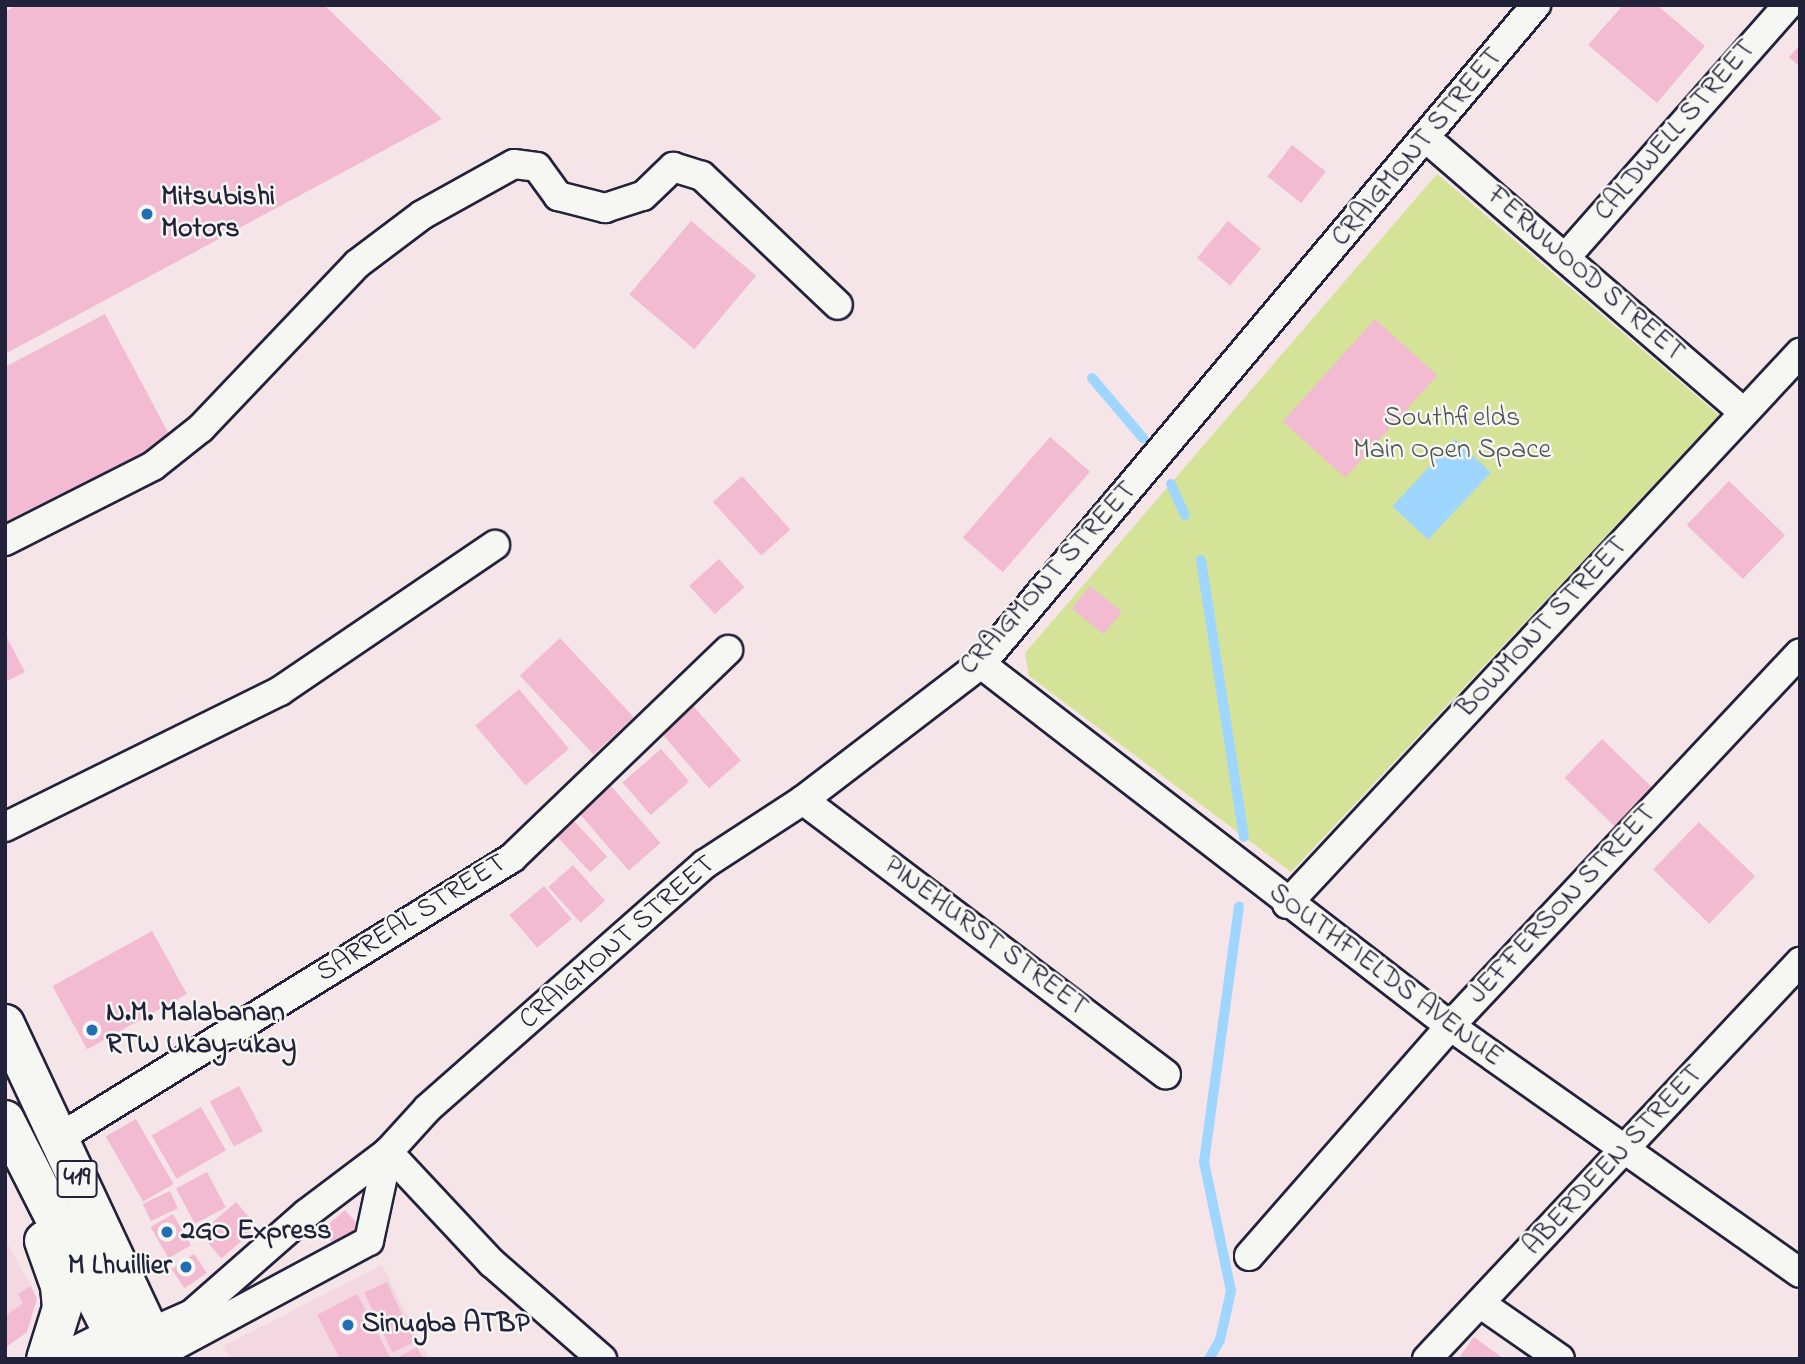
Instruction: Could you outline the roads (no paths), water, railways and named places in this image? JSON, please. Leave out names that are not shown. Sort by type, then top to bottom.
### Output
[{"type":"main road","name":"419","points":[[5,1024],[59,1138],[144,1350]]},
{"type":"main road","name":"419","points":[[5,1120],[144,1350]]},
{"type":"main road","points":[[5,1164],[52,1257],[60,1286],[62,1308],[46,1359]]},
{"type":"main road","points":[[70,1359],[144,1350]]},
{"type":"street","name":"CRAIGMONT STREET","points":[[144,1350],[192,1314],[306,1214],[388,1152],[428,1108],[705,864],[803,800],[981,664],[1427,139],[1536,5]]},
{"type":"street","name":"CALDWELL STREET","points":[[1565,258],[1788,5]]},
{"type":"street","name":"FERNWOOD STREET","points":[[1427,139],[1743,412]]},
{"type":"street","points":[[5,541],[153,466],[201,428],[357,264],[422,215],[514,164],[537,167],[558,196],[605,208],[643,196],[673,167],[702,176],[838,305]]},
{"type":"street","name":"BOWMONT STREET","points":[[1287,904],[1800,353]]},
{"type":"street","points":[[5,827],[280,691],[495,545]]},
{"type":"street","name":"SARREAL STREET","points":[[59,1138],[512,858],[727,650]]},
{"type":"street","name":"JEFFERSON STREET","points":[[1250,1256],[1450,1026],[1800,653]]},
{"type":"street","name":"SOUTHFIELDS AVENUE","points":[[981,664],[1287,904],[1450,1026],[1800,1273]]},
{"type":"street","name":"PINEHURST STREET","points":[[803,800],[1166,1074]]},
{"type":"street","name":"ABERDEEN STREET","points":[[1427,1359],[1800,962]]},
{"type":"street","points":[[144,1350],[369,1241],[388,1152]]},
{"type":"street","points":[[388,1152],[492,1263],[599,1357]]},
{"type":"street","points":[[1480,1304],[1560,1359]]},
{"type":"water","points":[[1455,439],[1491,472],[1428,540],[1392,506]]},
{"type":"waterway","points":[[1092,378],[1143,438]]},
{"type":"waterway","points":[[1171,484],[1185,515]]},
{"type":"waterway","points":[[1201,560],[1244,837]]},
{"type":"waterway","points":[[1209,1359],[1220,1340],[1231,1291],[1204,1162],[1239,906]]},
{"type":"place","name":"Mitsubishi Motors","points":[[147,214]]},
{"type":"place","name":"N.M. Malabanan RTW Ukay-ukay","points":[[92,1030]]},
{"type":"place","name":"2GO Express","points":[[167,1232]]},
{"type":"place","name":"M Lhuillier","points":[[186,1267]]},
{"type":"place","name":"Sinugba ATBP","points":[[348,1325]]},
{"type":"park label","name":"Southfields Main Open Space","points":[[1452,435]]}]
